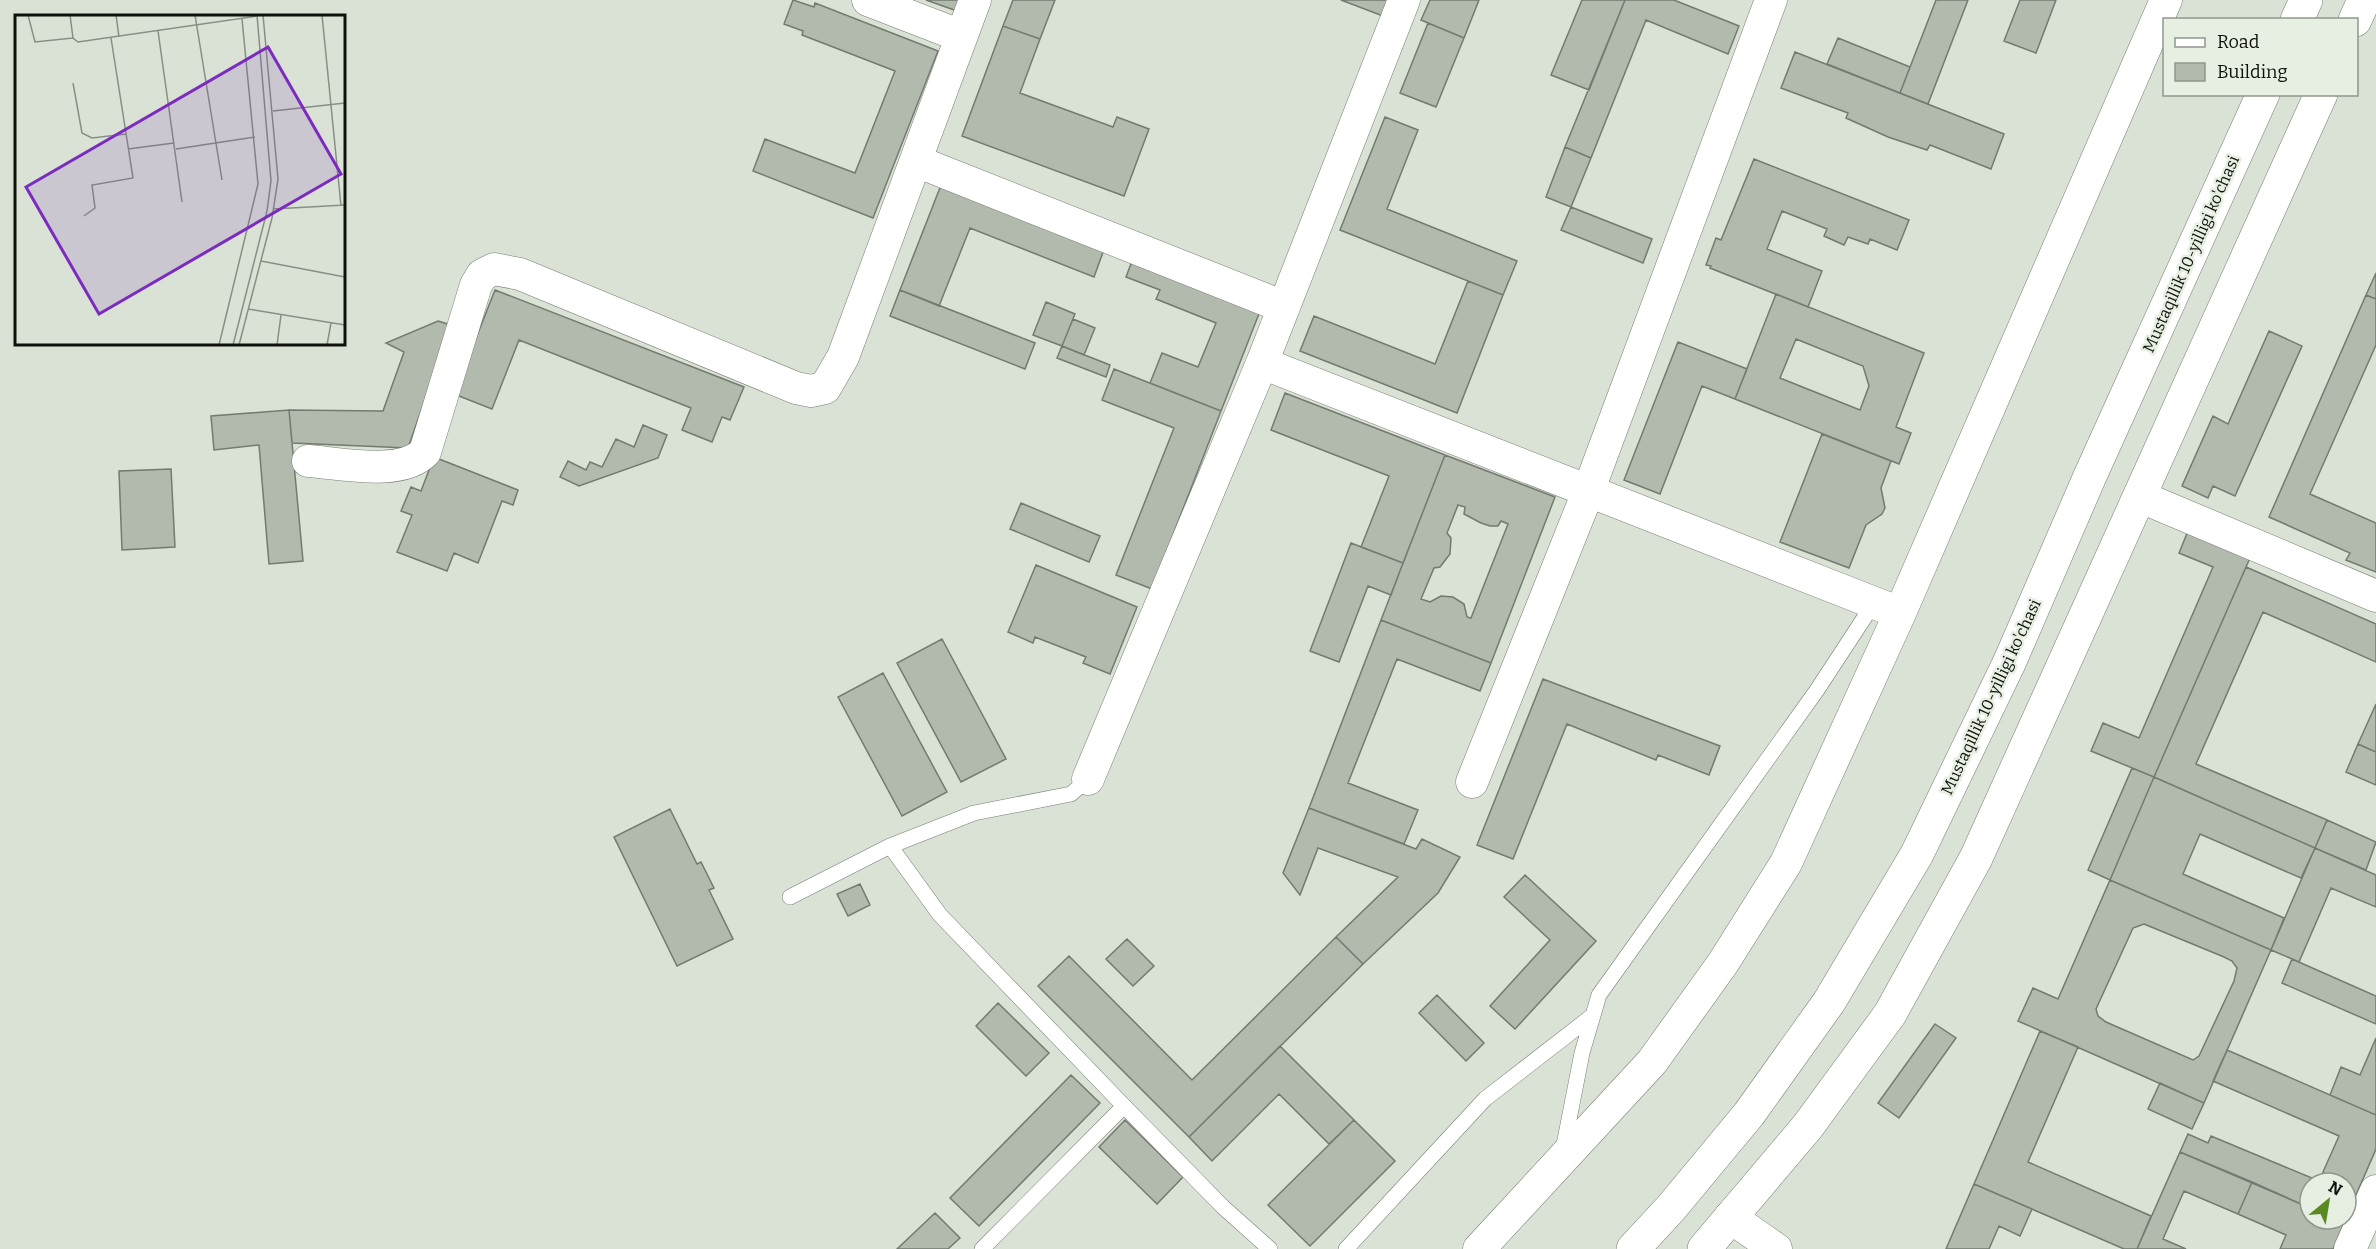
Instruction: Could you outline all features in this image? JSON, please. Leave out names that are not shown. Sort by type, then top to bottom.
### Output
[{"type":"main road","points":[[2299,18],[2306,0]]},
{"type":"main road","points":[[2356,18],[2364,0]]},
{"type":"main road","name":"Mustaqillik 10-yilligi ko'chasi","points":[[1633,1249],[1671,1208],[1749,1114],[1829,1002],[1917,854],[2010,661],[2090,476],[2262,96]]},
{"type":"main road","points":[[1704,1249],[1808,1126],[1890,1014],[1976,858],[2141,497],[2320,96]]},
{"type":"street","points":[[868,0],[961,36]]},
{"type":"street","points":[[308,461],[399,466],[418,459],[425,452],[476,285],[482,275],[494,269],[520,274],[796,388],[811,391],[825,388],[843,357],[975,0]]},
{"type":"street","points":[[1088,779],[1262,363],[1404,0]]},
{"type":"street","points":[[1472,782],[1588,492],[1771,0]]},
{"type":"street","points":[[1479,1249],[1652,1062],[1723,963],[1779,873],[1887,608],[2166,0]]},
{"type":"street","points":[[916,161],[1284,307]]},
{"type":"street","points":[[1262,363],[1887,608]]},
{"type":"street","points":[[2141,497],[2376,596]]},
{"type":"street","points":[[2350,1249],[2376,1191]]},
{"type":"street","points":[[1730,1217],[1776,1249]]},
{"type":"lane","points":[[1562,1160],[1582,1053],[1599,995],[1623,958],[1817,690],[1887,608]]},
{"type":"lane","points":[[790,897],[890,846],[974,813],[1071,794],[1088,779]]},
{"type":"lane","points":[[890,846],[940,915],[1223,1207],[1270,1249]]},
{"type":"lane","points":[[1346,1249],[1485,1099],[1592,1016]]},
{"type":"lane","points":[[982,1249],[1124,1106]]},
{"type":"building","points":[[793,0],[814,7],[815,3],[938,51],[873,218],[753,171],[765,139],[855,173],[895,71],[802,35],[803,31],[784,24]]},
{"type":"building","points":[[926,0],[965,0],[960,12]]},
{"type":"building","points":[[1013,0],[1055,0],[1040,39],[1003,26]]},
{"type":"building","points":[[1341,0],[1390,0],[1383,16]]},
{"type":"building","points":[[1430,0],[1479,0],[1464,38],[1421,20]]},
{"type":"building","points":[[1582,0],[1625,0],[1589,90],[1551,75]]},
{"type":"building","points":[[1625,0],[1674,0],[1739,26],[1728,54],[1646,20],[1591,158],[1565,147]]},
{"type":"building","points":[[1936,0],[1968,0],[1928,104],[1900,93]]},
{"type":"building","points":[[2020,0],[2056,0],[2036,53],[2004,41]]},
{"type":"building","points":[[1428,23],[1464,38],[1436,107],[1400,93]]},
{"type":"building","points":[[1003,26],[1040,39],[1020,93],[1113,127],[1117,117],[1149,129],[1124,196],[962,136]]},
{"type":"building","points":[[1838,38],[1910,67],[1900,93],[1827,64]]},
{"type":"building","points":[[1795,52],[2004,134],[1991,169],[1930,145],[1927,150],[1888,137],[1846,118],[1848,113],[1781,88]]},
{"type":"building","points":[[1385,117],[1418,130],[1387,209],[1517,261],[1503,295],[1340,230]]},
{"type":"building","points":[[1565,147],[1591,158],[1571,207],[1546,197]]},
{"type":"building","points":[[1754,159],[1909,220],[1897,250],[1870,239],[1868,244],[1848,237],[1844,245],[1824,236],[1827,229],[1782,211],[1767,249],[1822,271],[1808,307],[1710,268],[1711,266],[1706,265],[1716,238],[1721,240]]},
{"type":"building","points":[[943,180],[1106,244],[1094,277],[970,228],[939,306],[900,290]]},
{"type":"building","points":[[1571,207],[1652,239],[1643,263],[1561,230]]},
{"type":"building","points":[[1135,253],[1264,301],[1221,411],[1150,383],[1162,353],[1198,367],[1216,323],[1156,299],[1160,290],[1126,277]]},
{"type":"building","points":[[2376,273],[2376,299],[2366,295]]},
{"type":"building","points":[[1468,281],[1503,295],[1457,413],[1300,351],[1314,316],[1435,364]]},
{"type":"building","points":[[495,290],[744,387],[730,420],[722,417],[712,442],[682,430],[691,408],[519,340],[492,409],[454,394]]},
{"type":"building","points":[[900,290],[1035,343],[1025,369],[890,316]]},
{"type":"building","points":[[1776,294],[1924,353],[1896,427],[1911,433],[1899,464],[1735,399]],"holes":[[[1796,339],[1863,366],[1869,386],[1860,410],[1780,378]]]},
{"type":"building","points":[[2366,295],[2376,299],[2376,345],[2310,494],[2376,523],[2376,572],[2346,560],[2350,553],[2269,517]]},
{"type":"building","points":[[1046,302],[1075,314],[1062,346],[1033,335]]},
{"type":"building","points":[[1073,319],[1095,328],[1084,355],[1062,346]]},
{"type":"building","points":[[438,321],[451,325],[408,448],[292,443],[289,410],[383,411],[404,352],[386,343]]},
{"type":"building","points":[[2269,331],[2302,346],[2235,496],[2213,486],[2208,498],[2182,486],[2213,416],[2228,424]]},
{"type":"building","points":[[1678,342],[1747,369],[1735,399],[1702,386],[1660,494],[1624,480]]},
{"type":"building","points":[[1062,346],[1110,365],[1106,377],[1057,358]]},
{"type":"building","points":[[1114,369],[1221,411],[1152,589],[1116,575],[1174,428],[1102,400]]},
{"type":"building","points":[[1285,393],[1445,455],[1403,563],[1361,547],[1389,476],[1271,430]]},
{"type":"building","points":[[289,410],[303,561],[269,564],[259,445],[214,450],[211,416]]},
{"type":"building","points":[[643,425],[667,435],[658,458],[579,486],[560,477],[568,461],[586,470],[590,462],[602,467],[616,439],[634,447]]},
{"type":"building","points":[[1822,434],[1891,461],[1881,488],[1885,508],[1882,514],[1866,525],[1849,568],[1780,542]]},
{"type":"building","points":[[1445,455],[1555,497],[1491,663],[1381,620]],"holes":[[[1458,505],[1465,507],[1464,514],[1481,523],[1498,526],[1501,521],[1508,524],[1471,618],[1467,617],[1464,604],[1453,597],[1441,596],[1430,602],[1421,599],[1434,568],[1440,567],[1450,554],[1451,538],[1447,533]]]},
{"type":"building","points":[[434,457],[518,490],[513,505],[502,501],[478,563],[454,553],[447,571],[397,552],[412,515],[401,511],[411,487],[421,491]]},
{"type":"building","points":[[171,469],[175,547],[122,550],[119,471]]},
{"type":"building","points":[[1021,503],[1100,536],[1089,562],[1010,529]]},
{"type":"building","points":[[2188,531],[2250,558],[2154,777],[2091,751],[2103,723],[2139,738],[2213,567],[2179,553]]},
{"type":"building","points":[[1351,543],[1403,563],[1391,595],[1368,586],[1339,662],[1310,651]]},
{"type":"building","points":[[1036,565],[1137,607],[1110,674],[1083,663],[1086,657],[1035,637],[1033,643],[1008,632]]},
{"type":"building","points":[[2246,567],[2376,624],[2376,662],[2263,612],[2196,764],[2327,820],[2315,848],[2154,777]]},
{"type":"building","points":[[1381,620],[1491,663],[1480,691],[1397,659],[1348,783],[1418,810],[1404,844],[1309,808]]},
{"type":"building","points":[[942,639],[1006,759],[961,782],[897,663]]},
{"type":"building","points":[[883,673],[947,792],[902,816],[838,697]]},
{"type":"building","points":[[1543,679],[1720,746],[1709,775],[1658,755],[1656,760],[1567,724],[1513,859],[1477,845]]},
{"type":"building","points":[[2376,704],[2376,752],[2358,744]]},
{"type":"building","points":[[2358,744],[2376,752],[2376,785],[2346,772]]},
{"type":"building","points":[[2132,768],[2154,777],[2110,880],[2088,870]]},
{"type":"building","points":[[2154,777],[2315,848],[2301,878],[2200,834],[2183,874],[2284,918],[2271,950],[2110,880]]},
{"type":"building","points":[[1309,808],[1416,849],[1422,839],[1460,857],[1438,893],[1363,964],[1336,937],[1398,877],[1318,848],[1300,895],[1283,873]]},
{"type":"building","points":[[670,809],[697,864],[701,862],[714,888],[709,890],[733,939],[677,966],[614,837]]},
{"type":"building","points":[[2327,820],[2376,842],[2366,870],[2315,848]]},
{"type":"building","points":[[2315,848],[2376,875],[2376,907],[2331,888],[2299,962],[2271,950]]},
{"type":"building","points":[[1525,875],[1596,941],[1515,1029],[1490,1006],[1550,940],[1504,897]]},
{"type":"building","points":[[2110,880],[2271,950],[2204,1103],[2018,1021],[2033,988],[2058,999]],"holes":[[[2144,924],[2232,961],[2237,968],[2234,981],[2199,1056],[2193,1060],[2106,1022],[2098,1016],[2096,1009],[2133,928]]]},
{"type":"building","points":[[860,884],[870,905],[848,916],[837,894]]},
{"type":"building","points":[[1336,937],[1363,964],[1189,1137],[1038,986],[1069,956],[1192,1080]]},
{"type":"building","points":[[1127,939],[1154,966],[1133,986],[1106,959]]},
{"type":"building","points":[[2292,959],[2376,996],[2376,1024],[2282,983]]},
{"type":"building","points":[[1437,995],[1484,1043],[1466,1061],[1419,1013]]},
{"type":"building","points":[[998,1003],[1049,1053],[1026,1076],[976,1026]]},
{"type":"building","points":[[1935,1024],[1956,1038],[1899,1118],[1878,1103]]},
{"type":"building","points":[[2040,1031],[2078,1047],[2028,1162],[2151,1216],[2137,1249],[2124,1249],[1974,1184]]},
{"type":"building","points":[[2376,1038],[2376,1115],[2330,1095],[2341,1067],[2360,1075]]},
{"type":"building","points":[[1280,1046],[1354,1120],[1329,1144],[1279,1094],[1212,1161],[1189,1137]]},
{"type":"building","points":[[2227,1050],[2376,1115],[2376,1149],[2358,1190],[2358,1171],[2323,1171],[2339,1136],[2213,1081]]},
{"type":"building","points":[[1071,1075],[1100,1103],[979,1226],[950,1198]]},
{"type":"building","points":[[2160,1083],[2204,1103],[2192,1129],[2148,1109]]},
{"type":"building","points":[[1125,1120],[1183,1177],[1157,1204],[1099,1147]]},
{"type":"building","points":[[1354,1120],[1395,1161],[1310,1246],[1268,1205]]},
{"type":"building","points":[[2188,1134],[2208,1143],[2211,1136],[2298,1172],[2298,1203],[2180,1152]]},
{"type":"building","points":[[2180,1152],[2252,1182],[2238,1214],[2184,1191],[2163,1239],[2186,1249],[2137,1249]]},
{"type":"building","points":[[2252,1182],[2298,1203],[2298,1231],[2341,1231],[2333,1249],[2280,1249],[2286,1235],[2238,1214]]},
{"type":"building","points":[[1974,1184],[2032,1209],[2020,1236],[1999,1226],[1989,1249],[1946,1249]]},
{"type":"building","points":[[935,1213],[960,1238],[948,1249],[897,1249]]}]
